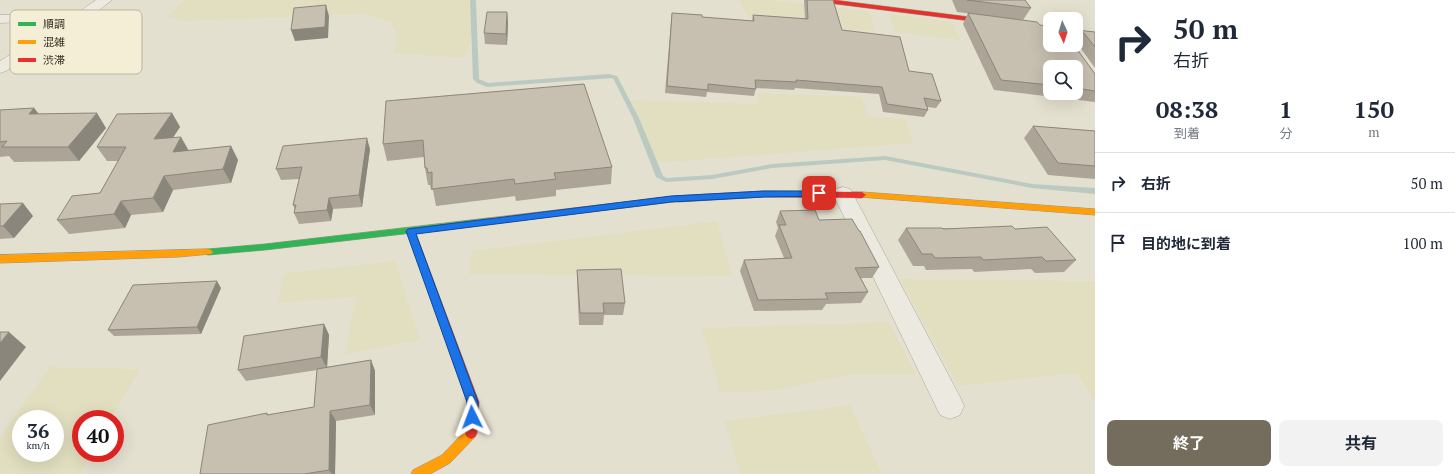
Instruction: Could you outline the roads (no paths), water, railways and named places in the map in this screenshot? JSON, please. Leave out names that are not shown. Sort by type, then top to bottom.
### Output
[{"type":"street","points":[[91,10],[106,0]]},
{"type":"street","points":[[820,0],[1043,27]]},
{"type":"street","points":[[0,19],[10,19]]},
{"type":"street","points":[[0,68],[10,62]]},
{"type":"street","points":[[0,259],[178,254],[265,247],[411,231],[671,199],[764,194],[843,194],[1095,212]]},
{"type":"street","points":[[843,194],[950,406]]},
{"type":"street","points":[[411,231],[473,402],[472,432],[446,459],[417,474]]},
{"type":"waterway","points":[[473,0],[476,79],[479,82],[487,85],[609,76],[615,77],[636,118],[660,177],[666,180],[712,177],[772,166],[885,158],[1032,186],[1095,191]]}]
